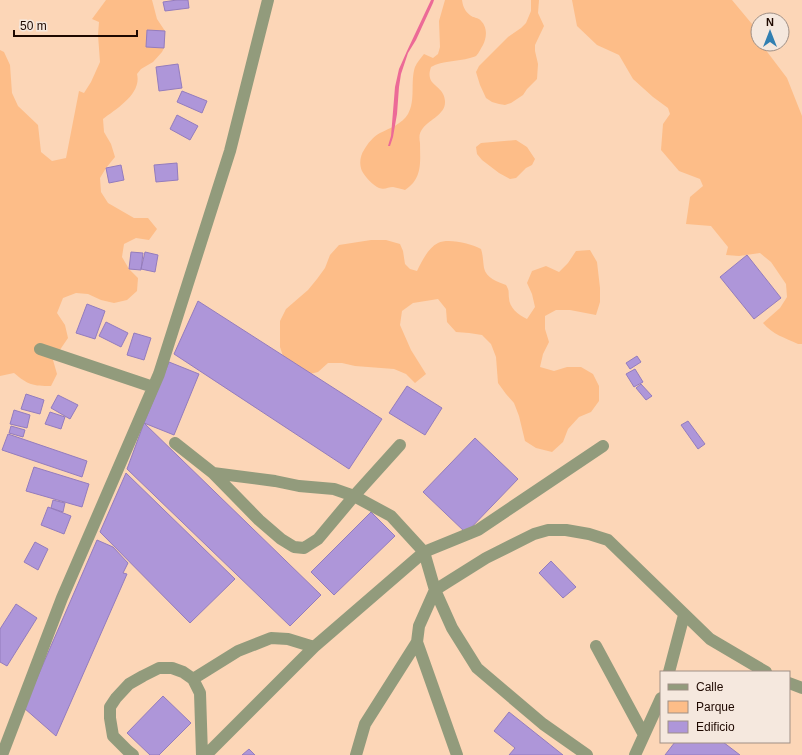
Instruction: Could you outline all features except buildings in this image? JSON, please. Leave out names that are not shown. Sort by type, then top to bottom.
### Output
[{"type":"street","points":[[2,755],[62,598],[159,374],[230,151],[268,0]]},
{"type":"street","points":[[40,349],[153,387]]},
{"type":"street","points":[[175,443],[212,473],[259,520],[281,538],[294,547],[304,548],[318,539],[400,445]]},
{"type":"street","points":[[206,755],[314,647],[424,552],[478,530],[603,446]]},
{"type":"street","points":[[212,473],[276,481],[299,486],[334,489],[354,496],[391,516],[424,552],[435,590],[452,628],[477,668],[543,724],[587,755]]},
{"type":"street","points":[[356,755],[365,724],[417,642],[419,626],[435,590],[486,558],[534,534],[548,530],[566,530],[589,534],[608,540],[710,639],[764,671]]},
{"type":"street","points":[[669,671],[684,615]]},
{"type":"street","points":[[193,679],[238,651],[271,638],[288,639],[314,647]]},
{"type":"street","points":[[417,642],[457,755]]},
{"type":"street","points":[[596,646],[644,735]]},
{"type":"street","points":[[133,755],[113,736],[110,707],[129,684],[159,668],[172,668],[183,672],[193,679],[200,693],[202,755]]},
{"type":"street","points":[[790,683],[802,688]]},
{"type":"street","points":[[635,755],[660,700]]},
{"type":"green space","points":[[106,0],[152,0],[157,19],[165,31],[164,48],[162,52],[153,62],[141,69],[137,74],[138,81],[136,88],[127,100],[103,119],[104,132],[111,144],[115,157],[100,178],[101,192],[108,203],[134,218],[148,218],[157,229],[149,240],[136,238],[124,244],[122,257],[129,269],[138,278],[137,291],[127,300],[114,303],[101,300],[88,294],[76,293],[63,298],[57,313],[65,325],[68,338],[53,360],[57,374],[51,386],[40,386],[23,380],[14,373],[0,376],[0,50],[4,52],[10,65],[12,93],[18,106],[38,125],[41,152],[52,161],[66,158],[79,91],[84,93],[100,62],[98,35],[99,22],[92,19]]},
{"type":"green space","points":[[445,0],[462,0],[464,8],[468,14],[479,19],[484,25],[486,35],[484,42],[476,56],[440,63],[431,67],[430,78],[444,95],[445,106],[440,113],[423,128],[419,137],[420,163],[418,175],[411,185],[405,190],[393,187],[383,189],[379,188],[365,176],[361,168],[360,160],[367,145],[375,136],[399,123],[408,114],[412,103],[413,79],[416,65],[424,54],[433,58],[438,54],[440,47],[439,21]]},
{"type":"green space","points":[[531,0],[539,0],[538,13],[544,26],[535,45],[538,64],[537,79],[523,95],[511,103],[505,105],[492,102],[486,98],[476,72],[479,66],[508,37],[526,23],[531,11]]},
{"type":"green space","points":[[572,0],[732,0],[750,22],[750,52],[767,52],[787,78],[802,116],[802,344],[798,344],[779,335],[770,330],[763,323],[780,308],[787,297],[786,284],[771,262],[760,253],[739,256],[726,255],[728,247],[711,226],[686,224],[690,197],[703,186],[700,179],[679,171],[661,150],[663,124],[670,114],[668,108],[633,79],[619,55],[597,45],[577,26]]},
{"type":"green space","points":[[516,140],[527,147],[535,159],[532,165],[526,168],[516,178],[510,179],[499,173],[482,160],[477,154],[476,147],[481,143]]},
{"type":"green space","points":[[371,240],[386,240],[400,244],[403,251],[405,264],[410,269],[417,271],[428,251],[438,243],[454,241],[472,245],[481,249],[485,271],[493,279],[506,285],[512,308],[527,319],[535,307],[532,294],[527,283],[532,271],[546,266],[559,272],[568,263],[576,251],[590,250],[597,262],[600,288],[600,302],[596,315],[570,310],[556,310],[545,316],[545,329],[549,342],[543,354],[540,367],[554,371],[567,367],[581,367],[593,374],[599,386],[599,401],[591,412],[579,417],[568,429],[563,442],[552,452],[536,448],[525,441],[514,403],[498,383],[496,357],[491,344],[482,335],[456,332],[447,322],[446,309],[438,299],[413,303],[402,311],[400,325],[411,350],[426,374],[415,383],[406,374],[394,369],[355,366],[342,363],[328,363],[318,372],[306,375],[284,359],[280,347],[280,321],[286,309],[308,290],[325,268],[330,255],[339,245]]},
{"type":"shaded area","points":[[431,0],[434,0],[416,40],[408,53],[401,74],[393,137],[390,146],[388,146],[391,136],[395,87],[399,69]]}]
